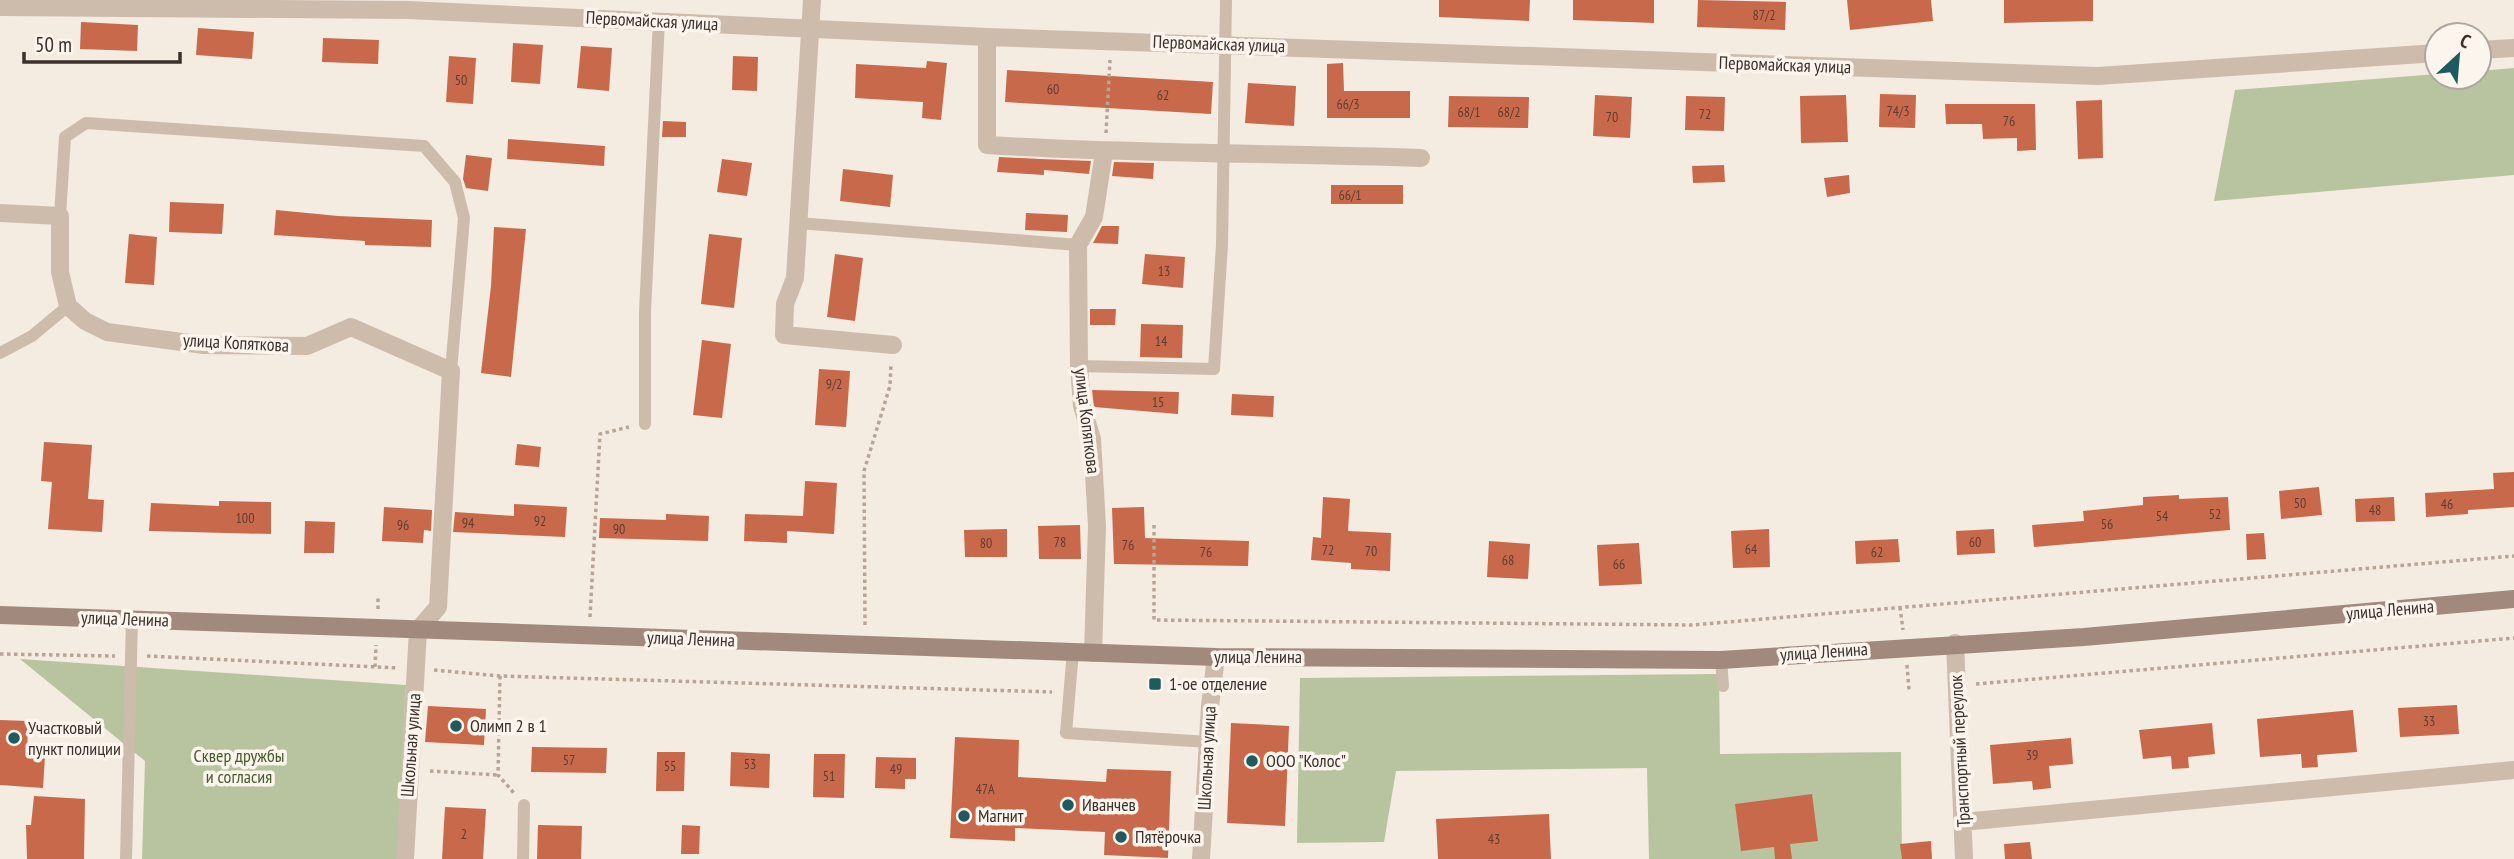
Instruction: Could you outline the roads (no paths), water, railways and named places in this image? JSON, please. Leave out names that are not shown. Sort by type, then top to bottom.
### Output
[{"type":"main road","name":"улица Ленина","points":[[0,615],[1216,657],[1721,660],[2084,636],[2514,599]]},
{"type":"street","points":[[812,0],[795,278],[785,304],[784,335],[892,345]]},
{"type":"street","name":"Первомайская улица","points":[[0,6],[408,10],[987,37],[2098,76],[2423,53]]},
{"type":"street","points":[[987,37],[987,145],[1104,152],[1221,151],[1421,158]]},
{"type":"street","points":[[2493,49],[2514,48]]},
{"type":"street","name":"улица Копяткова","points":[[1093,653],[1096,514],[1093,439],[1082,406],[1079,366],[1078,244],[1094,217],[1104,152]]},
{"type":"street","points":[[0,213],[60,216],[60,272],[68,306]]},
{"type":"street","name":"улица Копяткова","points":[[68,306],[85,321],[107,332],[204,345],[307,346],[351,327],[451,371]]},
{"type":"street","points":[[418,630],[438,607],[451,371]]},
{"type":"street","name":"Школьная улица","points":[[405,859],[418,630]]},
{"type":"street","name":"Транспортный переулок","points":[[1955,643],[1964,859]]},
{"type":"street","name":"Школьная улица","points":[[1201,859],[1216,657]]},
{"type":"street","points":[[1963,822],[2514,770]]},
{"type":"lane","points":[[1079,366],[1214,369],[1222,245],[1221,151],[1226,0]]},
{"type":"lane","points":[[645,424],[645,312],[659,20]]},
{"type":"lane","points":[[60,216],[65,137],[86,123],[424,146],[455,182],[464,218],[451,371]]},
{"type":"lane","points":[[798,223],[1078,244]]},
{"type":"lane","points":[[0,353],[32,336],[68,306]]},
{"type":"lane","points":[[126,859],[132,619]]},
{"type":"lane","points":[[1073,651],[1066,733],[1209,742]]},
{"type":"lane","points":[[1721,660],[1723,685]]},
{"type":"lane","points":[[523,859],[524,805]]},
{"type":"place","name":"1-ое отделение","points":[[1155,684]]},
{"type":"place","name":"Олимп 2 в 1","points":[[456,726]]},
{"type":"place","name":"Участковый пункт полиции","points":[[14,738]]},
{"type":"place","name":"ООО \"Колос\"","points":[[1252,761]]},
{"type":"place","name":"Иванчев","points":[[1068,805]]},
{"type":"place","name":"Магнит","points":[[964,816]]},
{"type":"place","name":"Пятёрочка","points":[[1121,837]]},
{"type":"park label","name":"Сквер дружбы и согласия","points":[[239,766]]}]
